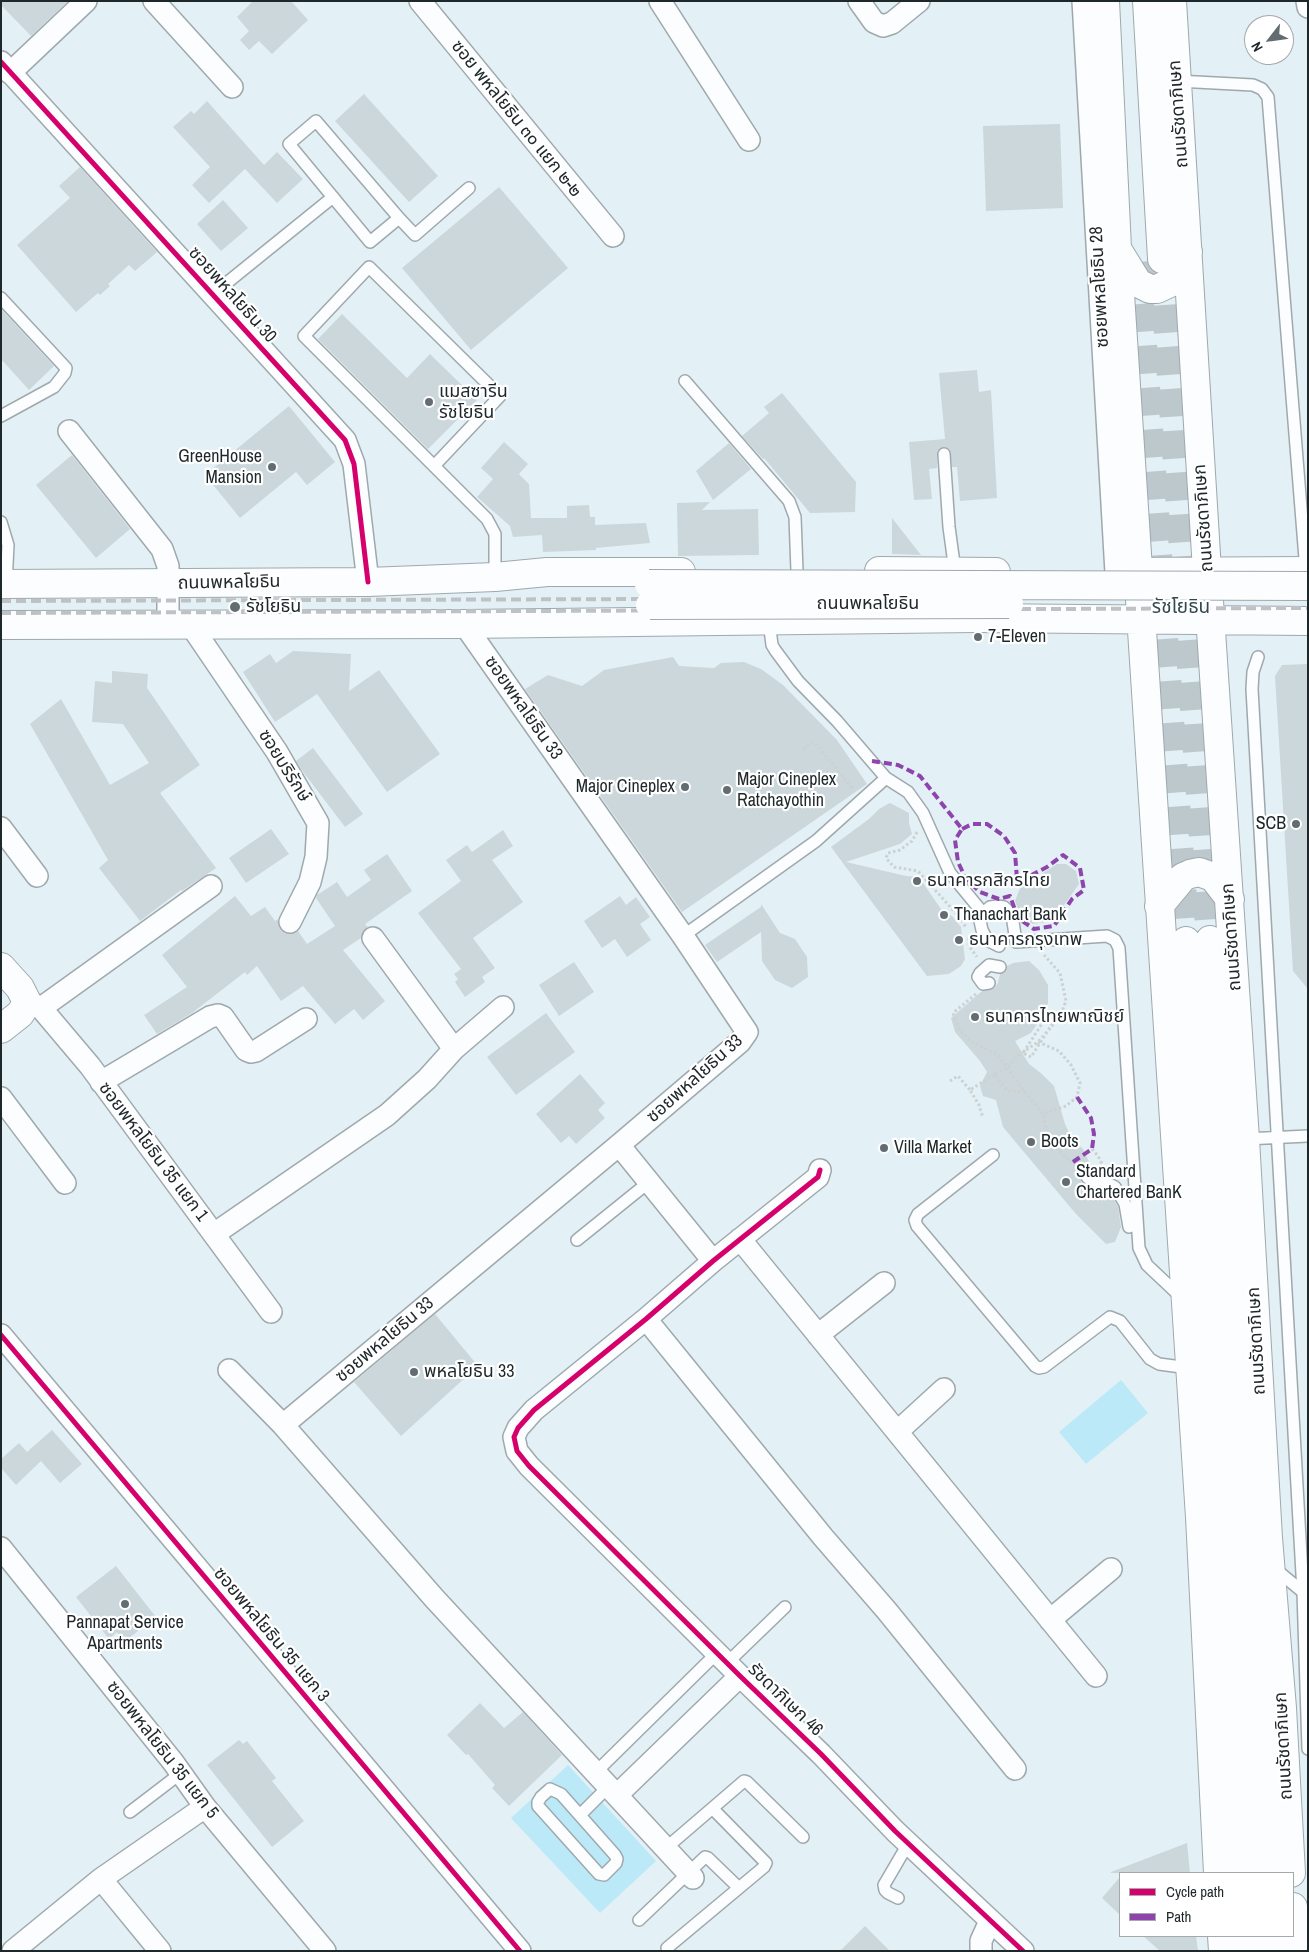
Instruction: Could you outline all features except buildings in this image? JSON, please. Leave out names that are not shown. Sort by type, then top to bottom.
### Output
[{"type":"main road","name":"ถนนรัชดาภิเษก","points":[[1105,1],[1207,571],[1230,898],[1271,1565],[1297,1707],[1291,1872]]},
{"type":"main road","name":"ถนนรัชดาภิเษก","points":[[1123,1],[1151,255]]},
{"type":"main road","name":"ถนนรัชดาภิเษก","points":[[1147,1],[1151,255]]},
{"type":"main road","name":"ถนนรัชดาภิเษก","points":[[1172,1],[1177,81],[1151,255],[1128,572],[1142,620],[1200,1517],[1218,1872]]},
{"type":"main road","points":[[963,571],[983,600],[980,612],[976,618]]},
{"type":"main road","name":"ถนนพหลโยธิน","points":[[4,584],[368,582],[495,577],[547,572],[1207,571],[1307,576]]},
{"type":"main road","name":"ถนนพหลโยธิน","points":[[433,624],[466,606],[649,595],[1307,576]]},
{"type":"main road","name":"ถนนพหลโยธิน","points":[[458,578],[487,586],[649,595],[1308,603]]},
{"type":"main road","name":"ถนนพหลโยธิน","points":[[6,625],[464,624],[976,618],[1308,620]]},
{"type":"main road","points":[[1160,906],[1183,877],[1199,872],[1213,877],[1230,898]]},
{"type":"main road","name":"ถนนรัชดาภิเษก","points":[[1245,1872],[1198,940],[1248,1548],[1266,1872]]},
{"type":"main road","points":[[1,967],[34,1004]]},
{"type":"main road","points":[[1,1029],[20,1014],[26,1005],[34,1004]]},
{"type":"main road","points":[[1294,1929],[1295,1951]]},
{"type":"main road","points":[[1222,1937],[1223,1951]]},
{"type":"main road","points":[[1249,1937],[1250,1951]]},
{"type":"main road","points":[[1270,1937],[1271,1951]]},
{"type":"street","points":[[6,68],[86,1]]},
{"type":"street","points":[[154,1],[232,87]]},
{"type":"street","name":"ซอย พหลโยธิน ๓๐ แยก ๒-๒","points":[[420,1],[613,236]]},
{"type":"street","points":[[660,1],[749,140]]},
{"type":"street","points":[[859,1],[874,22],[883,26],[892,23],[918,1]]},
{"type":"street","name":"ซอยพหลโยธิน 28","points":[[1083,1],[1128,572]]},
{"type":"street","points":[[1307,1],[1308,7]]},
{"type":"street","name":"ซอยพหลโยธิน 30","points":[[6,68],[345,440],[354,464],[368,582]]},
{"type":"street","points":[[69,431],[162,549],[168,566],[167,584],[179,624]]},
{"type":"street","name":"ซอยบริรักษ์","points":[[179,624],[277,752],[318,823],[316,856],[310,882],[290,922]]},
{"type":"street","name":"ซอยพหลโยธิน 33","points":[[283,1425],[619,1145],[740,1042],[747,1032],[683,936],[464,624]]},
{"type":"street","points":[[1,828],[36,876]]},
{"type":"street","points":[[34,1004],[211,886]]},
{"type":"street","points":[[372,938],[454,1049]]},
{"type":"street","name":"ซอยพหลโยธิน 35 แยก 1","points":[[34,1004],[90,1066],[271,1312]]},
{"type":"street","points":[[214,1234],[387,1115],[427,1079],[454,1049],[503,1007]]},
{"type":"street","points":[[101,1082],[210,1017],[218,1015],[223,1017],[246,1050],[251,1052],[256,1051],[306,1019]]},
{"type":"street","points":[[1,1098],[65,1183]]},
{"type":"street","points":[[619,1145],[713,1261]]},
{"type":"street","name":"รัชดาภิเษก 46","points":[[820,1170],[818,1177],[713,1261],[534,1410],[518,1428],[514,1437],[516,1450],[529,1466],[821,1754],[908,1844],[1023,1951]]},
{"type":"street","points":[[740,1239],[1096,1676]]},
{"type":"street","points":[[818,1335],[884,1283]]},
{"type":"street","points":[[646,1318],[824,1538],[887,1610],[1015,1769]]},
{"type":"street","name":"ซอยพหลโยธิน 35 แยก 3","points":[[1,1335],[520,1951]]},
{"type":"street","points":[[229,1370],[283,1425],[434,1598],[691,1875]]},
{"type":"street","points":[[897,1432],[944,1389]]},
{"type":"street","name":"ซอยพหลโยธิน 35 แยก 5","points":[[1,1548],[181,1774],[205,1807],[324,1951]]},
{"type":"street","points":[[1050,1620],[1111,1569]]},
{"type":"street","points":[[607,1784],[728,1664]]},
{"type":"street","points":[[13,1951],[102,1879],[205,1807]]},
{"type":"street","points":[[102,1879],[160,1951]]},
{"type":"street","points":[[981,1951],[981,1942],[990,1921]]},
{"type":"lane","points":[[1177,81],[1253,85],[1262,89],[1268,97],[1307,576]]},
{"type":"lane","points":[[398,218],[370,242],[289,144],[316,121],[398,218],[415,235],[469,188]]},
{"type":"lane","points":[[213,294],[333,197]]},
{"type":"lane","points":[[434,466],[500,396],[370,267],[304,336],[434,466],[487,519],[495,534],[495,577]]},
{"type":"lane","points":[[1,298],[66,368],[66,373],[54,387],[1,416]]},
{"type":"lane","points":[[685,381],[789,501],[795,517],[797,571]]},
{"type":"lane","points":[[944,454],[949,527],[963,571]]},
{"type":"lane","points":[[1,522],[8,545],[4,584]]},
{"type":"lane","points":[[769,619],[772,645],[798,681],[837,721],[886,778],[908,792],[923,813],[950,873],[983,913]]},
{"type":"lane","points":[[1258,657],[1253,672],[1252,689],[1306,1591],[1297,1707],[1308,1749]]},
{"type":"lane","points":[[683,936],[816,841],[886,778]]},
{"type":"lane","points":[[999,946],[991,942],[983,933],[980,921],[983,913],[990,907],[998,906],[1009,910],[1014,921],[1016,942],[1107,936],[1115,940],[1120,948],[1139,1248],[1147,1265],[1185,1301]]},
{"type":"lane","points":[[989,983],[983,984],[978,977],[984,968],[989,965],[1000,967]]},
{"type":"lane","points":[[1245,1139],[1308,1136]]},
{"type":"lane","points":[[992,1155],[918,1214],[915,1220],[922,1233],[1035,1366],[1039,1368],[1044,1367],[1110,1317],[1120,1321],[1150,1359],[1159,1364],[1189,1368]]},
{"type":"lane","points":[[1087,1177],[1092,1182],[1101,1180],[1115,1187],[1126,1204],[1129,1226]]},
{"type":"lane","points":[[577,1240],[650,1182]]},
{"type":"lane","points":[[1271,1565],[1306,1591]]},
{"type":"lane","points":[[580,1815],[607,1784],[785,1607]]},
{"type":"lane","points":[[130,1812],[181,1774]]},
{"type":"lane","points":[[666,1848],[713,1809],[740,1783],[747,1782],[803,1837]]},
{"type":"lane","points":[[550,1790],[555,1790],[580,1815],[617,1859],[616,1863],[604,1875],[599,1874],[592,1867],[538,1806],[538,1802],[550,1790]]},
{"type":"lane","points":[[667,1948],[764,1867],[766,1863],[713,1809]]},
{"type":"lane","points":[[898,1898],[888,1893],[884,1885],[908,1844]]},
{"type":"lane","points":[[639,1920],[691,1875],[704,1857],[708,1858],[738,1887]]},
{"type":"path","points":[[803,749],[810,743],[815,742],[862,799]]},
{"type":"path","points":[[915,827],[917,834],[912,841],[900,850],[888,853],[886,858],[894,867],[918,871],[924,876],[962,920],[969,934],[969,946],[984,968]]},
{"type":"path","points":[[1039,952],[1046,956],[1060,973],[1066,1001],[1060,1017],[1048,1030]]},
{"type":"path","points":[[989,983],[953,1013],[958,1028],[970,1041],[998,1055],[1043,1114],[1047,1132],[1056,1148],[1087,1177],[1102,1164],[1092,1149]]},
{"type":"path","points":[[1049,1013],[1056,1018],[1031,1057],[1023,1053],[1049,1013]]},
{"type":"path","points":[[970,1090],[1008,1067],[1039,1042]]},
{"type":"path","points":[[1039,1042],[1059,1051],[1071,1065],[1080,1083],[1077,1097],[1066,1106],[1043,1114]]},
{"type":"path","points":[[995,1074],[1007,1091],[1025,1092]]},
{"type":"path","points":[[950,1081],[958,1076],[979,1104],[983,1118]]},
{"type":"shaded area","points":[[1121,1380],[1148,1413],[1086,1464],[1059,1432]]},
{"type":"shaded area","points":[[568,1765],[656,1861],[600,1913],[511,1818]]},
{"type":"tunnel","points":[[1137,262],[1186,941]]},
{"type":"tunnel","points":[[1163,263],[1210,940]]},
{"type":"railway","points":[[1,601],[1308,597]]},
{"type":"railway","points":[[1,613],[1308,608]]},
{"type":"marked path","points":[[872,761],[898,765],[920,776],[962,829],[955,840],[958,862],[966,879],[980,892],[999,899],[1010,896],[1018,918],[1034,929],[1054,926],[1072,899],[1084,890],[1080,868],[1063,855],[1047,867],[1022,880],[1017,879],[1015,853],[1004,836],[987,824],[972,824],[962,829]]},
{"type":"marked path","points":[[1073,1162],[1092,1149],[1094,1134],[1091,1118],[1077,1097]]},
{"type":"cycle path","points":[[1,62],[345,440],[354,464],[368,582]]},
{"type":"cycle path","points":[[820,1170],[818,1177],[713,1261],[646,1319],[534,1410],[518,1428],[514,1437],[517,1451],[529,1466],[821,1754],[895,1831],[1023,1951]]},
{"type":"cycle path","points":[[1,1335],[520,1951]]},
{"type":"place","name":"แมสซารีน รัชโยธิน","points":[[429,402]]},
{"type":"place","name":"GreenHouse Mansion","points":[[272,467]]},
{"type":"place","name":"รัชโยธิน","points":[[235,607]]},
{"type":"place","name":"7-Eleven","points":[[978,637]]},
{"type":"place","name":"Major Cineplex","points":[[685,787]]},
{"type":"place","name":"Major Cineplex Ratchayothin","points":[[727,790]]},
{"type":"place","name":"SCB","points":[[1296,824]]},
{"type":"place","name":"ธนาคารกสิกรไทย","points":[[917,881]]},
{"type":"place","name":"Thanachart Bank","points":[[944,915]]},
{"type":"place","name":"ธนาคารกรุงเทพ","points":[[959,940]]},
{"type":"place","name":"ธนาคารไทยพาณิชย์","points":[[975,1017]]},
{"type":"place","name":"Boots","points":[[1031,1142]]},
{"type":"place","name":"Villa Market","points":[[884,1148]]},
{"type":"place","name":"Standard Chartered BanK","points":[[1066,1182]]},
{"type":"place","name":"พหลโยธิน 33","points":[[414,1372]]},
{"type":"place","name":"Pannapat Service Apartments","points":[[125,1604]]},
{"type":"district","name":"รัชโยธิน","points":[[1181,608]]}]
